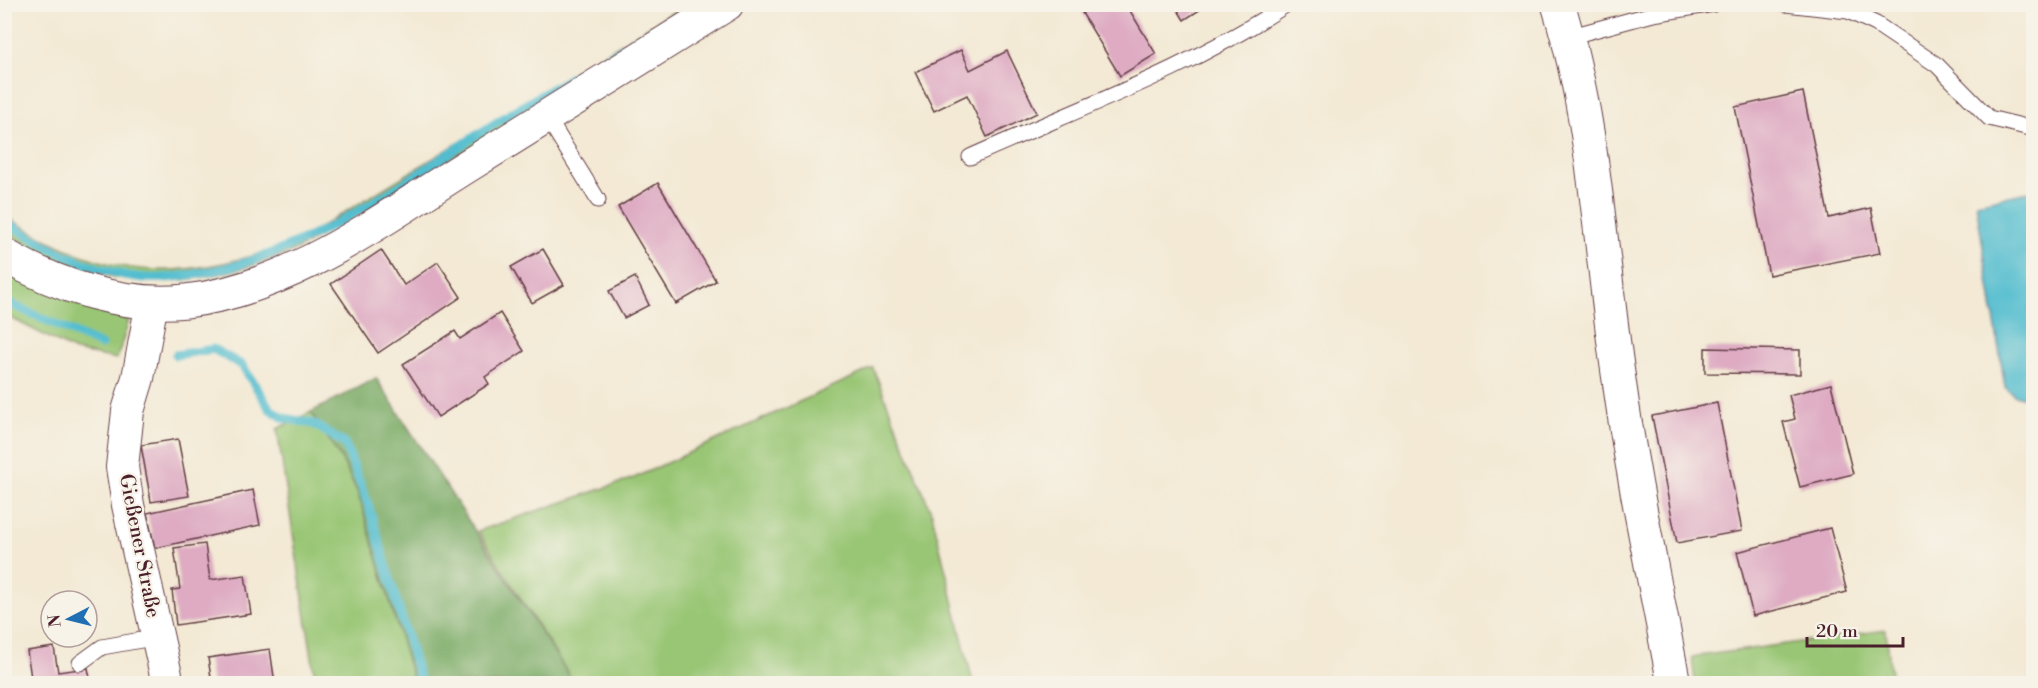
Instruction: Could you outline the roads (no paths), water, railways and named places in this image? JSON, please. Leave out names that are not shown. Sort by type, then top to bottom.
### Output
[{"type":"main road","points":[[4,255],[36,272],[71,286],[128,300],[152,302],[213,297],[246,289],[280,275],[352,238],[727,4]]},
{"type":"main road","points":[[1558,4],[1568,37],[1592,158],[1619,381],[1674,684]]},
{"type":"street","name":"Gießener Straße","points":[[152,302],[146,344],[128,411],[122,468],[128,505],[168,684]]},
{"type":"lane","points":[[970,157],[1155,76],[1247,31],[1287,4]]},
{"type":"lane","points":[[1568,37],[1653,14],[1714,4]]},
{"type":"lane","points":[[1786,4],[1848,11],[1876,24],[1937,65],[1989,118],[2034,129]]},
{"type":"lane","points":[[547,117],[598,200]]},
{"type":"lane","points":[[80,663],[102,647],[158,637]]},
{"type":"water","points":[[2028,192],[2034,195],[2033,399],[2014,395],[2005,387],[1976,203]]},
{"type":"waterway","points":[[4,221],[68,256],[119,274],[144,278],[167,278],[239,265],[280,250],[358,212],[525,104],[670,21]]},
{"type":"waterway","points":[[4,301],[101,345]]},
{"type":"waterway","points":[[176,355],[213,349],[242,365],[270,409],[284,418],[314,424],[345,444],[368,504],[421,684]]}]
